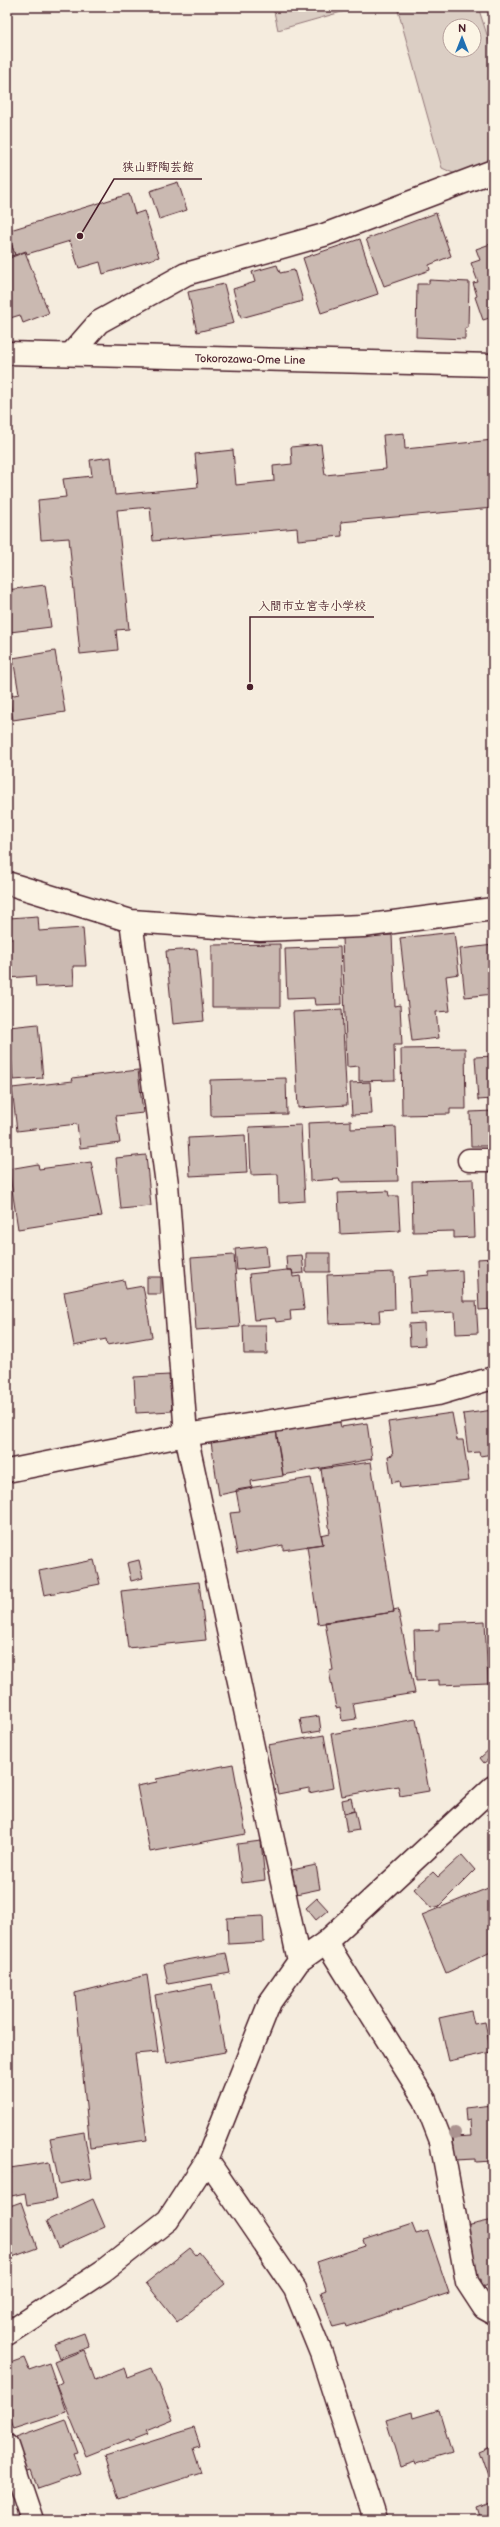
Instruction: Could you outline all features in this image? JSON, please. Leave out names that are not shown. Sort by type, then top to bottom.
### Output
[{"type":"street","points":[[71,354],[99,322],[186,274],[324,235],[493,171]]},
{"type":"street","name":"Tokorozawa-Ome Line","points":[[7,353],[493,365]]},
{"type":"street","points":[[7,883],[131,921],[260,930],[363,926],[493,909]]},
{"type":"street","points":[[131,921],[167,1184],[186,1435],[299,1961]]},
{"type":"street","points":[[469,1160],[493,1160]]},
{"type":"street","points":[[7,1471],[186,1435],[438,1394],[493,1378]]},
{"type":"street","points":[[7,2334],[103,2271],[168,2220],[207,2160],[270,2002],[299,1961],[326,1942],[493,1787]]},
{"type":"street","points":[[326,1942],[424,2100],[441,2142],[467,2282],[484,2308],[493,2313]]},
{"type":"street","points":[[207,2160],[295,2289],[322,2353],[375,2520]]},
{"type":"street","points":[[7,2446],[32,2520]]},
{"type":"shaded area","points":[[273,7],[359,7],[278,30]]},
{"type":"shaded area","points":[[397,7],[478,7],[482,18],[442,18],[442,58],[482,58],[482,19],[493,53],[493,166],[462,177],[442,168]]},
{"type":"building","points":[[489,7],[493,7],[493,19],[492,19]]},
{"type":"building","points":[[178,182],[187,210],[159,219],[150,191]]},
{"type":"building","points":[[129,194],[135,214],[144,211],[159,257],[103,274],[100,262],[79,268],[70,241],[27,254],[26,251],[15,255],[7,231]]},
{"type":"building","points":[[436,213],[451,256],[429,265],[430,270],[384,286],[366,239]]},
{"type":"building","points":[[7,231],[15,255],[7,257]]},
{"type":"building","points":[[360,239],[378,294],[321,313],[303,258]]},
{"type":"building","points":[[493,243],[493,317],[483,320],[475,297],[477,296],[473,283],[478,282],[471,263],[480,260],[476,249]]},
{"type":"building","points":[[25,252],[49,313],[23,323],[20,315],[7,319],[7,259]]},
{"type":"building","points":[[277,265],[280,273],[294,270],[303,301],[241,318],[233,289],[255,282],[252,272]]},
{"type":"building","points":[[429,280],[469,282],[468,328],[465,328],[465,339],[416,337],[417,284],[429,284]]},
{"type":"building","points":[[224,284],[234,323],[197,332],[188,292]]},
{"type":"building","points":[[404,433],[405,449],[493,440],[493,508],[341,522],[342,536],[298,540],[297,528],[153,541],[150,507],[117,510],[129,629],[116,630],[118,650],[80,654],[69,538],[41,540],[38,500],[66,497],[63,479],[92,476],[90,460],[111,457],[115,495],[198,487],[195,454],[233,450],[236,485],[274,481],[273,466],[292,464],[291,447],[321,444],[325,475],[386,469],[383,435]]},
{"type":"building","points":[[45,585],[51,627],[10,632],[7,590]]},
{"type":"building","points":[[55,651],[65,712],[13,720],[9,696],[19,694],[13,658]]},
{"type":"building","points":[[38,916],[39,931],[83,928],[86,966],[73,966],[74,985],[36,987],[35,976],[8,978],[7,940],[11,940],[9,918]]},
{"type":"building","points":[[454,932],[459,974],[446,976],[450,1011],[436,1012],[439,1038],[412,1041],[400,938]]},
{"type":"building","points":[[392,935],[395,1006],[400,1005],[402,1045],[394,1045],[395,1080],[359,1081],[359,1066],[347,1067],[342,938]]},
{"type":"building","points":[[280,944],[280,1007],[212,1007],[212,945]]},
{"type":"building","points":[[493,945],[493,994],[465,997],[460,949]]},
{"type":"building","points":[[340,947],[342,1004],[315,1005],[314,998],[287,999],[285,949]]},
{"type":"building","points":[[197,949],[204,1021],[173,1024],[166,951]]},
{"type":"building","points":[[342,1009],[347,1105],[298,1108],[293,1012]]},
{"type":"building","points":[[38,1024],[43,1078],[13,1080],[9,1027]]},
{"type":"building","points":[[465,1048],[466,1109],[450,1109],[450,1114],[402,1115],[401,1049]]},
{"type":"building","points":[[493,1056],[493,1099],[478,1100],[475,1057]]},
{"type":"building","points":[[138,1070],[143,1113],[116,1116],[120,1143],[80,1148],[77,1124],[17,1131],[12,1088],[73,1081],[72,1078]]},
{"type":"building","points":[[286,1078],[287,1114],[211,1116],[210,1080]]},
{"type":"building","points":[[370,1082],[372,1114],[352,1115],[350,1083]]},
{"type":"building","points":[[493,1111],[493,1146],[471,1146],[470,1112]]},
{"type":"building","points":[[351,1121],[351,1129],[396,1127],[398,1181],[340,1182],[339,1179],[310,1181],[308,1123]]},
{"type":"building","points":[[301,1125],[305,1201],[279,1203],[278,1174],[251,1175],[249,1127]]},
{"type":"building","points":[[245,1135],[247,1173],[190,1176],[188,1138]]},
{"type":"building","points":[[146,1155],[151,1206],[121,1209],[116,1158]]},
{"type":"building","points":[[91,1162],[102,1216],[18,1229],[9,1169],[38,1164],[39,1169]]},
{"type":"building","points":[[473,1179],[475,1237],[454,1238],[454,1231],[413,1232],[412,1181]]},
{"type":"building","points":[[388,1191],[389,1196],[398,1196],[400,1231],[340,1234],[338,1193]]},
{"type":"building","points":[[266,1246],[268,1267],[237,1270],[235,1249]]},
{"type":"building","points":[[306,1253],[330,1253],[330,1272],[306,1272]]},
{"type":"building","points":[[234,1255],[240,1327],[196,1330],[191,1258]]},
{"type":"building","points":[[302,1255],[304,1273],[293,1274],[292,1270],[287,1270],[286,1256]]},
{"type":"building","points":[[493,1258],[493,1309],[479,1310],[477,1259]]},
{"type":"building","points":[[292,1270],[293,1277],[300,1276],[304,1309],[290,1310],[291,1320],[276,1322],[275,1318],[254,1320],[249,1274]]},
{"type":"building","points":[[462,1270],[463,1301],[476,1301],[478,1333],[456,1334],[455,1312],[411,1314],[409,1277],[429,1275],[429,1272]]},
{"type":"building","points":[[394,1272],[395,1309],[379,1310],[380,1322],[329,1324],[327,1275]]},
{"type":"building","points":[[147,1277],[161,1277],[161,1294],[147,1294]]},
{"type":"building","points":[[124,1280],[126,1289],[143,1286],[152,1337],[107,1345],[106,1339],[74,1346],[64,1292]]},
{"type":"building","points":[[424,1323],[425,1345],[410,1346],[409,1324]]},
{"type":"building","points":[[243,1325],[266,1325],[267,1354],[244,1354]]},
{"type":"building","points":[[169,1375],[172,1411],[136,1413],[134,1377]]},
{"type":"building","points":[[493,1410],[493,1454],[480,1456],[479,1452],[468,1453],[463,1414]]},
{"type":"building","points":[[452,1413],[457,1440],[463,1440],[469,1481],[400,1488],[399,1481],[392,1483],[388,1456],[393,1455],[388,1422]]},
{"type":"building","points":[[339,1419],[341,1427],[367,1423],[372,1459],[283,1475],[276,1428]]},
{"type":"building","points":[[276,1431],[283,1476],[251,1481],[252,1488],[219,1495],[211,1442]]},
{"type":"building","points":[[371,1462],[394,1612],[318,1624],[307,1546],[323,1544],[321,1535],[330,1533],[321,1469]]},
{"type":"building","points":[[311,1478],[323,1544],[283,1550],[283,1545],[237,1554],[230,1513],[240,1512],[236,1490]]},
{"type":"building","points":[[94,1560],[100,1584],[44,1595],[39,1571]]},
{"type":"building","points":[[139,1560],[143,1578],[131,1581],[127,1563]]},
{"type":"building","points":[[199,1582],[206,1640],[128,1648],[121,1591]]},
{"type":"building","points":[[398,1609],[415,1693],[353,1703],[356,1719],[342,1721],[340,1707],[336,1708],[329,1671],[333,1670],[325,1622],[394,1612],[393,1610]]},
{"type":"building","points":[[485,1621],[488,1683],[439,1685],[439,1680],[416,1681],[414,1631],[439,1630],[439,1623]]},
{"type":"building","points":[[319,1716],[321,1731],[303,1734],[300,1719]]},
{"type":"building","points":[[416,1719],[429,1791],[400,1796],[398,1786],[342,1796],[331,1734]]},
{"type":"building","points":[[324,1735],[333,1788],[309,1793],[309,1788],[278,1794],[268,1745]]},
{"type":"building","points":[[493,1746],[493,1756],[484,1763],[480,1758]]},
{"type":"building","points":[[233,1764],[246,1834],[150,1852],[137,1786],[157,1782],[156,1779]]},
{"type":"building","points":[[351,1798],[354,1811],[344,1813],[342,1800]]},
{"type":"building","points":[[355,1811],[359,1830],[347,1832],[344,1814]]},
{"type":"building","points":[[261,1841],[265,1880],[242,1883],[237,1844]]},
{"type":"building","points":[[462,1855],[475,1870],[439,1906],[431,1908],[414,1889],[433,1872],[438,1877]]},
{"type":"building","points":[[316,1865],[320,1889],[296,1894],[292,1870]]},
{"type":"building","points":[[493,1886],[493,1951],[446,1973],[422,1915]]},
{"type":"building","points":[[317,1898],[328,1910],[316,1920],[306,1908]]},
{"type":"building","points":[[263,1916],[264,1942],[228,1944],[227,1918]]},
{"type":"building","points":[[226,1953],[230,1973],[168,1984],[164,1964]]},
{"type":"building","points":[[147,1975],[158,2052],[135,2054],[147,2140],[90,2148],[75,1993]]},
{"type":"building","points":[[212,1984],[225,2052],[167,2063],[155,1995]]},
{"type":"building","points":[[471,2011],[474,2024],[485,2022],[491,2052],[449,2061],[439,2018]]},
{"type":"building","points":[[493,2105],[493,2161],[475,2162],[475,2159],[455,2160],[453,2137],[471,2136],[470,2120],[466,2121],[465,2108]]},
{"type":"building","points":[[84,2132],[92,2178],[59,2184],[50,2138]]},
{"type":"building","points":[[49,2162],[56,2200],[27,2205],[25,2193],[7,2197],[7,2175],[11,2174],[10,2168]]},
{"type":"building","points":[[93,2199],[105,2227],[58,2248],[46,2221]]},
{"type":"building","points":[[21,2202],[37,2248],[7,2259],[7,2207]]},
{"type":"building","points":[[493,2220],[493,2283],[482,2286],[481,2279],[474,2281],[462,2227]]},
{"type":"building","points":[[412,2224],[416,2234],[428,2231],[449,2293],[346,2327],[345,2324],[333,2327],[321,2292],[326,2290],[317,2262],[365,2246],[363,2240]]},
{"type":"building","points":[[190,2248],[196,2255],[199,2252],[225,2284],[177,2322],[146,2283]]},
{"type":"building","points":[[84,2333],[89,2347],[59,2358],[54,2344]]},
{"type":"building","points":[[84,2350],[95,2380],[125,2368],[128,2377],[152,2368],[173,2420],[146,2431],[148,2434],[130,2441],[129,2439],[86,2456],[57,2385],[62,2382],[54,2362]]},
{"type":"building","points":[[24,2358],[29,2370],[49,2363],[66,2412],[14,2429],[7,2408],[7,2364]]},
{"type":"building","points":[[439,2410],[452,2453],[416,2464],[415,2461],[400,2466],[386,2420],[412,2412],[413,2418]]},
{"type":"building","points":[[66,2420],[78,2453],[74,2454],[81,2474],[38,2489],[31,2469],[25,2471],[13,2439]]},
{"type":"building","points":[[194,2428],[200,2446],[193,2448],[201,2473],[119,2499],[105,2456]]},
{"type":"building","points":[[493,2445],[493,2488],[492,2488],[479,2451]]},
{"type":"building","points":[[493,2501],[493,2520],[481,2520],[477,2507]]},
{"type":"building","points":[[87,2514],[89,2520],[70,2520]]},
{"type":"place","name":"狭山野陶芸館","points":[[80,236]]},
{"type":"place","name":"入間市立宮寺小学校","points":[[250,687]]}]
